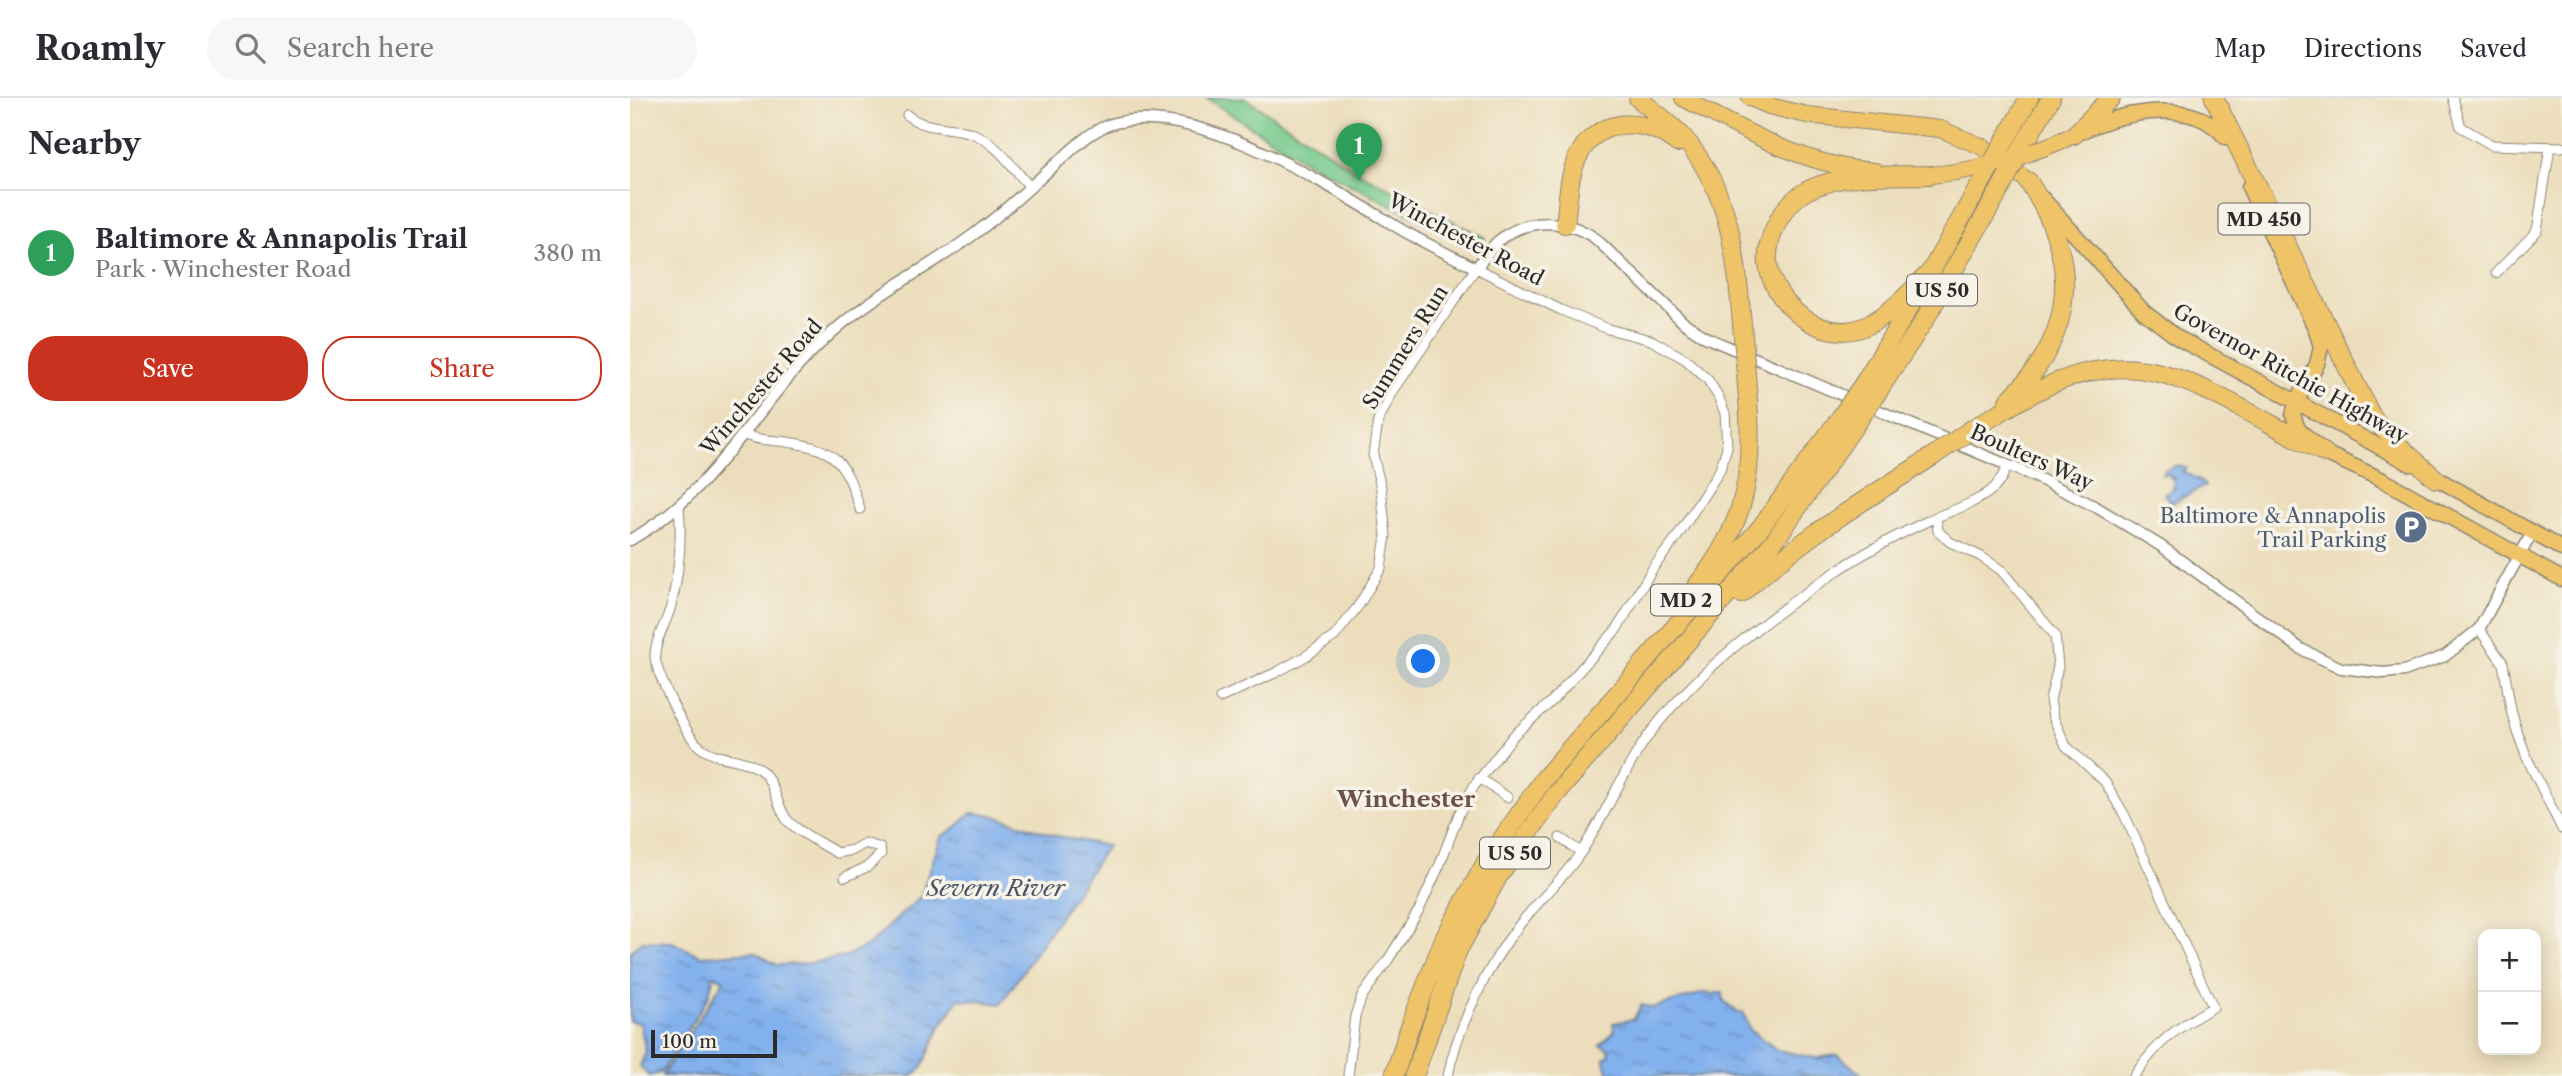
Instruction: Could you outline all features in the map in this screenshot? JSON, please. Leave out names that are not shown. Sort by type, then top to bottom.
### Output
[{"type":"highway","points":[[1638,98],[1681,134],[1714,186]]},
{"type":"highway","name":"MD 450","points":[[1683,98],[1755,137],[1805,156],[1860,170],[1930,175],[1982,168],[2031,153],[2074,135]]},
{"type":"highway","name":"Governor Ritchie Highway","points":[[1750,98],[1769,106],[1807,115],[1940,129],[1983,147],[2028,181]]},
{"type":"highway","name":"US 50","points":[[1871,386],[1931,271],[2029,98]]},
{"type":"highway","name":"US 50","points":[[1414,1076],[1457,952],[1499,876],[1557,793],[1775,540],[1871,386],[1924,321],[2051,98]]},
{"type":"highway","points":[[2074,135],[2111,98]]},
{"type":"highway","points":[[2214,98],[2372,416],[2400,448],[2436,479]]},
{"type":"highway","points":[[1566,223],[1575,162],[1594,136],[1618,124],[1631,123],[1655,130],[1674,140],[1689,154],[1714,186]]},
{"type":"highway","points":[[1930,175],[1851,178],[1829,182],[1806,191],[1786,208],[1775,226],[1768,252],[1770,275],[1780,295],[1793,311],[1808,322],[1827,329],[1848,330],[1868,325],[1887,313],[1931,271]]},
{"type":"highway","name":"MD 2","points":[[1669,660],[1760,576],[1835,520],[1972,429],[2000,407],[2036,371],[2059,326],[2064,282],[2059,240],[2041,201],[2028,181]]},
{"type":"highway","name":"MD 2","points":[[1544,780],[1709,571],[1727,540],[1742,505],[1750,470],[1751,436],[1736,255],[1730,223],[1714,186]]},
{"type":"highway","points":[[1972,429],[2057,382],[2102,370],[2142,369],[2172,375],[2198,385],[2325,453]]},
{"type":"highway","name":"US 50","points":[[1394,1076],[1444,939],[1486,862],[1544,780],[1761,527],[1847,422]]},
{"type":"main road","name":"MD 450","points":[[2074,135],[2143,105],[2165,99],[2182,100],[2197,106],[2209,114],[2221,128],[2316,330],[2320,347],[2317,364],[2297,401]]},
{"type":"main road","name":"Governor Ritchie Highway","points":[[2028,181],[2144,312],[2178,338],[2562,548]]},
{"type":"main road","points":[[2297,401],[2294,422],[2298,429],[2325,453],[2383,480],[2562,579]]},
{"type":"street","points":[[2453,98],[2460,127],[2492,145],[2562,148]]},
{"type":"street","points":[[907,115],[918,124],[954,128],[979,135],[999,152],[1030,187]]},
{"type":"street","name":"Winchester Road","points":[[630,540],[679,506],[715,471],[798,367],[846,320],[965,242],[1086,136],[1133,117],[1168,116],[1215,129],[1301,168],[1339,189],[1398,228],[1561,310],[1608,329],[1651,340],[1685,359],[1708,380],[1725,413],[1727,447],[1720,470],[1677,537],[1653,568],[1617,629],[1552,701],[1514,735],[1479,778],[1459,814],[1419,910],[1362,996],[1355,1016],[1348,1076]]},
{"type":"street","points":[[2496,273],[2537,231],[2550,147]]},
{"type":"street","points":[[1476,268],[1499,241],[1511,233],[1534,225],[1566,223]]},
{"type":"street","name":"Boulters Way","points":[[1566,223],[1596,239],[1684,323],[1705,337],[2074,496],[2136,530],[2301,649],[2340,668],[2383,673],[2414,668],[2445,656],[2479,629],[2532,533]]},
{"type":"street","name":"Summers Run","points":[[1220,698],[1306,656],[1335,636],[1359,605],[1381,568],[1387,536],[1381,488],[1373,455],[1378,421],[1394,390],[1476,268]]},
{"type":"street","points":[[745,435],[761,441],[818,447],[827,452],[850,476],[860,509]]},
{"type":"street","points":[[1448,1076],[1478,992],[1500,954],[1520,925],[1581,852],[1646,739],[1679,700],[1726,653],[1810,590],[1854,559],[1993,489],[2008,466]]},
{"type":"street","points":[[679,506],[681,526],[678,569],[671,606],[655,656],[667,694],[690,734],[701,747],[721,757],[747,763],[765,774],[786,819],[803,832],[837,853],[853,850],[865,843],[880,848],[881,854],[867,867],[845,877]]},
{"type":"street","points":[[1936,517],[1938,531],[1950,542],[1980,556],[2001,570],[2055,635],[2058,667],[2050,700],[2053,717],[2066,746],[2105,782],[2124,814],[2213,1007],[2172,1031],[2152,1051],[2134,1076]]},
{"type":"street","points":[[2479,629],[2503,663],[2516,731],[2562,829]]},
{"type":"street","points":[[1479,778],[1507,797]]},
{"type":"street","points":[[1560,838],[1581,852]]},
{"type":"green space","points":[[1206,98],[1245,98],[1358,172],[1485,238],[1478,249],[1310,164]]},
{"type":"water","points":[[2178,465],[2186,468],[2183,471],[2205,486],[2170,504],[2164,494],[2175,487],[2174,478],[2170,478],[2170,474],[2162,475],[2165,470]]},
{"type":"water","name":"Severn River","points":[[971,813],[992,815],[1057,836],[1107,846],[1001,1004],[959,999],[940,1027],[922,1068],[912,1076],[662,1076],[724,980],[714,975],[708,997],[661,1073],[649,1076],[640,1066],[646,1052],[640,1023],[630,1021],[630,952],[642,941],[672,942],[701,956],[754,952],[777,965],[804,964],[844,957],[868,946],[921,896],[941,837]]},
{"type":"water","points":[[1707,992],[1714,995],[1723,993],[1723,1000],[1738,1013],[1743,1012],[1750,1030],[1777,1050],[1814,1058],[1838,1055],[1863,1076],[1613,1076],[1608,1071],[1604,1059],[1610,1054],[1609,1049],[1600,1045],[1615,1031],[1613,1023],[1634,1019],[1641,1005],[1652,1008]]},
{"type":"place","name":"Baltimore & Annapolis Trail","points":[[1359,181]]},
{"type":"place","name":"Baltimore & Annapolis Trail Parking","points":[[2411,527]]},
{"type":"district","name":"Winchester","points":[[1406,799]]}]
